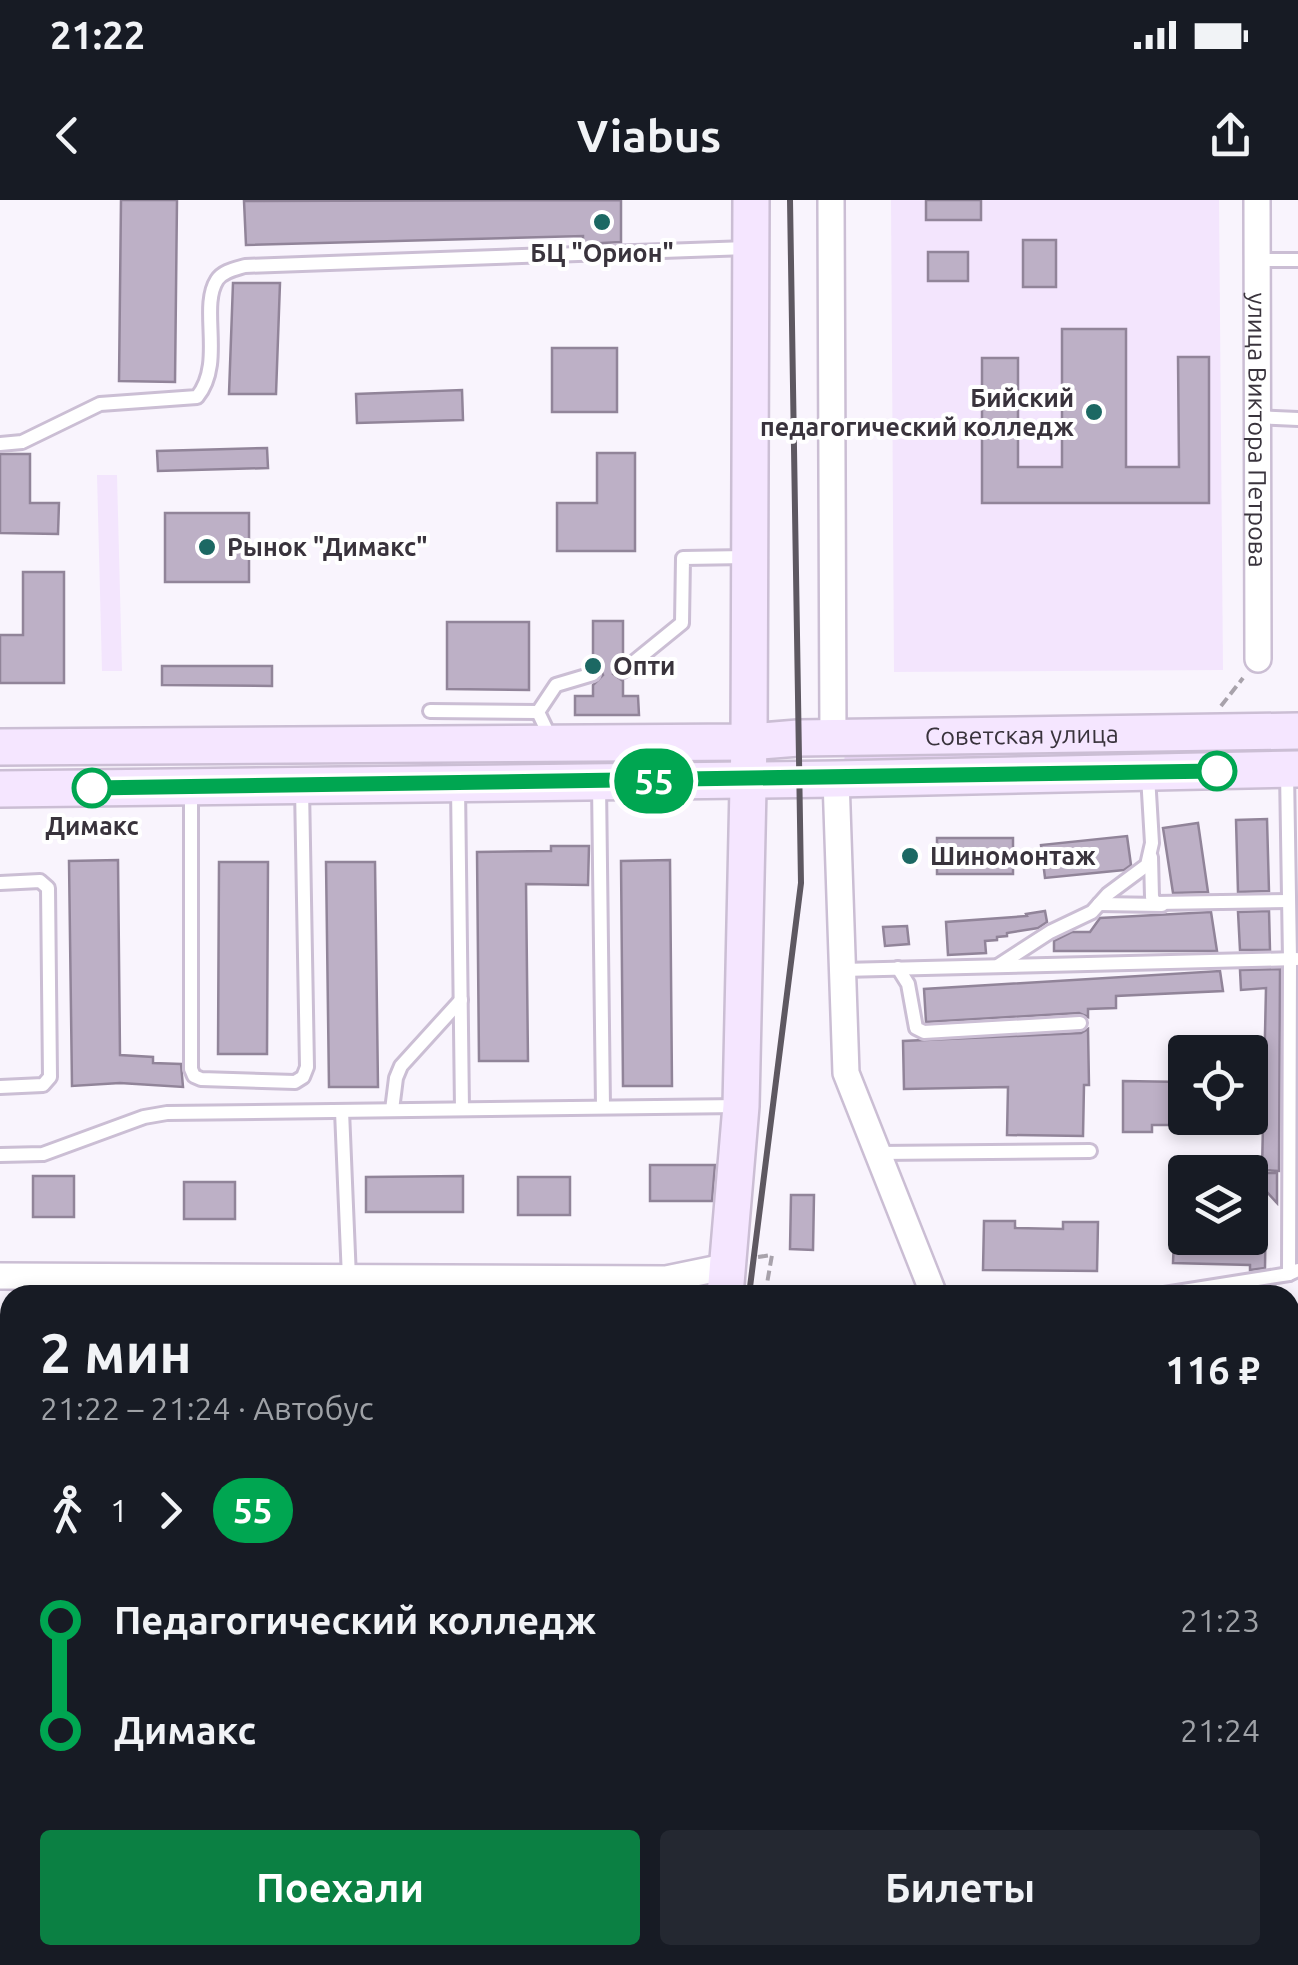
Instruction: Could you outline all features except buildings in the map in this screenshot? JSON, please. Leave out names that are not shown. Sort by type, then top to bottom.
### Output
[{"type":"main road","points":[[727,1280],[740,1106],[749,742],[750,200]]},
{"type":"main road","points":[[545,728],[550,783]]},
{"type":"main road","name":"Советская улица","points":[[0,747],[124,746],[545,728],[749,742],[1298,731]]},
{"type":"main road","points":[[833,739],[836,779]]},
{"type":"main road","points":[[123,787],[124,746]]},
{"type":"main road","name":"Советская улица","points":[[0,789],[1292,769]]},
{"type":"street","points":[[830,200],[833,739]]},
{"type":"street","name":"улица Виктора Петрова","points":[[1256,200],[1258,659]]},
{"type":"street","points":[[836,779],[846,1073],[930,1285]]},
{"type":"street","points":[[0,1276],[727,1280]]},
{"type":"lane","points":[[0,444],[22,442],[100,404],[197,397],[206,386],[210,366],[217,280],[228,271],[245,266],[750,248]]},
{"type":"lane","points":[[1258,260],[1298,260]]},
{"type":"lane","points":[[1256,417],[1298,419]]},
{"type":"lane","points":[[623,671],[682,622],[683,558],[747,557]]},
{"type":"lane","points":[[430,711],[545,728],[556,685],[592,674]]},
{"type":"lane","points":[[1217,1285],[1293,1272],[1294,959],[1289,901],[1292,769]]},
{"type":"lane","points":[[1148,773],[1152,898],[1162,905]]},
{"type":"lane","points":[[599,782],[603,1108]]},
{"type":"lane","points":[[458,784],[462,1110]]},
{"type":"lane","points":[[192,787],[190,1069],[201,1079],[295,1082],[303,1077],[306,1067],[302,786]]},
{"type":"lane","points":[[997,966],[1050,932],[1084,917],[1118,886],[1142,871],[1150,854]]},
{"type":"lane","points":[[0,884],[40,881],[48,888],[50,1077],[44,1086],[0,1087]]},
{"type":"lane","points":[[1099,904],[1289,901]]},
{"type":"lane","points":[[842,970],[1294,959]]},
{"type":"lane","points":[[898,968],[908,984],[916,1028],[924,1032],[1080,1024]]},
{"type":"lane","points":[[392,1110],[396,1078],[402,1066],[460,1000]]},
{"type":"lane","points":[[0,1155],[43,1154],[156,1114],[740,1106]]},
{"type":"lane","points":[[342,1111],[348,1278]]},
{"type":"lane","points":[[878,1152],[1090,1150]]},
{"type":"path","points":[[1199,733],[1258,659]]},
{"type":"path","points":[[767,1285],[772,1255]]},
{"type":"shaded area","points":[[891,200],[1219,200],[1223,670],[894,672]]},
{"type":"shaded area","points":[[97,475],[117,475],[122,671],[102,671]]},
{"type":"shaded area","points":[[1298,738],[1298,759],[844,764],[845,751]]},
{"type":"railway","points":[[750,1285],[801,883],[790,200]]},
{"type":"bus line","name":"55","points":[[92,788],[1217,771]]},
{"type":"place","name":"БЦ \"Орион\"","points":[[602,222]]},
{"type":"place","name":"Бийский педагогический колледж","points":[[1094,412]]},
{"type":"place","name":"Рынок \"Димакс\"","points":[[207,547]]},
{"type":"place","name":"Опти","points":[[593,666]]},
{"type":"place","name":"Димакс","points":[[92,788]]},
{"type":"place","name":"Шиномонтаж","points":[[910,856]]}]
